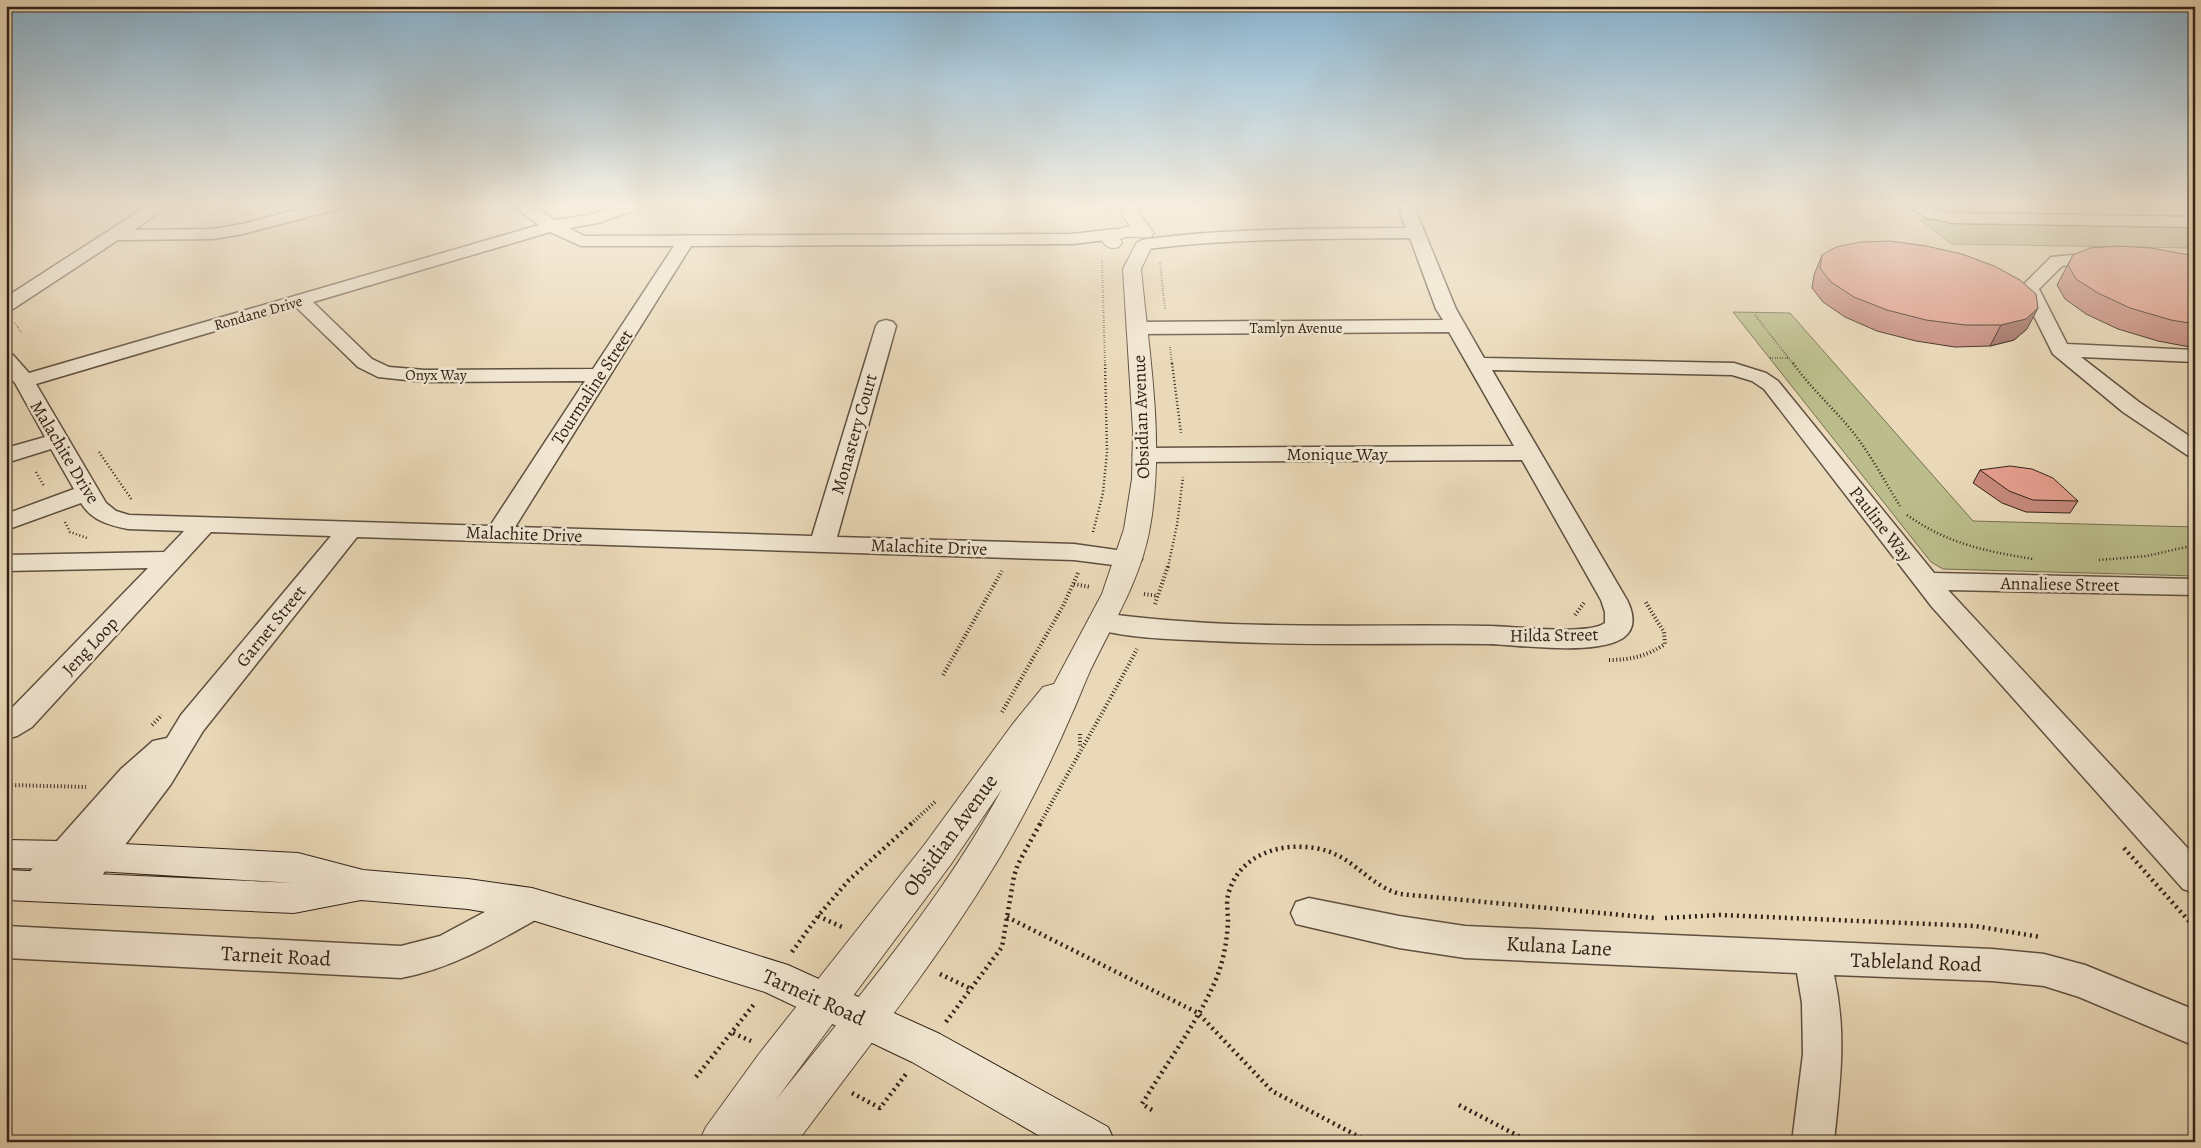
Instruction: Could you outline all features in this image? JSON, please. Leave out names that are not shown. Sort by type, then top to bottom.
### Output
[{"type":"street","points":[[6,305],[79,258]]},
{"type":"street","name":"Rondane Drive","points":[[24,382],[444,258]]},
{"type":"street","name":"Tourmaline Street","points":[[498,533],[676,258]]},
{"type":"street","name":"Obsidian Avenue","points":[[770,1142],[922,945],[988,846],[1015,797],[1057,713],[1075,671],[1116,594],[1129,559],[1142,501],[1145,456],[1132,269],[1126,258]]},
{"type":"street","points":[[1132,269],[1138,258]]},
{"type":"street","name":"Hilda Street","points":[[1102,622],[1144,629],[1326,636],[1489,635],[1587,638],[1607,634],[1615,630],[1620,615],[1614,600],[1456,326],[1443,302],[1426,258]]},
{"type":"street","points":[[2098,258],[2057,262],[2029,288],[2060,350],[2131,407],[2195,450]]},
{"type":"street","name":"Onyx Way","points":[[300,300],[365,363],[385,373],[425,376],[600,375]]},
{"type":"street","name":"Monastery Court","points":[[823,543],[886,326]]},
{"type":"street","name":"Tamlyn Avenue","points":[[1137,328],[1456,326]]},
{"type":"street","points":[[2060,350],[2195,356]]},
{"type":"street","name":"Malachite Drive","points":[[6,359],[24,382],[96,507],[107,516],[128,522],[1074,552],[1129,559]]},
{"type":"street","name":"Pauline Way","points":[[1477,364],[1734,369],[1759,377],[1779,393],[1942,602],[2195,879]]},
{"type":"street","points":[[6,456],[58,440]]},
{"type":"street","name":"Monique Way","points":[[1145,456],[1529,453]]},
{"type":"street","points":[[6,523],[88,492]]},
{"type":"street","name":"Jeng Loop","points":[[6,728],[21,719],[205,524]]},
{"type":"street","name":"Garnet Street","points":[[78,867],[160,774],[192,723],[350,529]]},
{"type":"street","points":[[6,562],[171,560]]},
{"type":"street","name":"Annaliese Street","points":[[1926,581],[2195,587]]},
{"type":"street","name":"Obsidian Avenue","points":[[721,1142],[750,1099],[824,999],[939,854],[1036,716],[1075,671]]},
{"type":"street","name":"Tarneit Road","points":[[6,854],[78,867],[294,898],[363,885],[468,894],[532,904],[654,939],[774,977],[926,1048],[1084,1139]]},
{"type":"street","name":"Tarneit Road","points":[[22,886],[78,867]]},
{"type":"street","name":"Tarneit Road","points":[[6,942],[401,962],[438,954],[462,944],[532,904]]},
{"type":"street","name":"Kulana Lane","points":[[1309,913],[1399,932],[1465,942],[1812,958]]},
{"type":"street","points":[[1812,958],[1822,1002],[1823,1054],[1813,1142]]},
{"type":"street","name":"Tableland Road","points":[[1812,958],[1992,964],[2044,970],[2085,982],[2195,1028]]},
{"type":"path","points":[[880,1108],[1002,947],[1014,876],[1018,864],[1080,750],[1092,735],[1136,652],[1164,580],[1177,531],[1184,470],[1160,262]]},
{"type":"path","points":[[1755,315],[1783,349],[1803,378],[1848,426],[1901,507]]},
{"type":"path","points":[[1906,514],[1926,530],[1947,541],[1974,549],[2043,560]]},
{"type":"path","points":[[2091,561],[2127,559],[2171,552],[2195,545]]},
{"type":"path","points":[[943,675],[1004,568]]},
{"type":"path","points":[[1573,617],[1584,604],[1580,596]]},
{"type":"path","points":[[1605,660],[1636,659],[1649,656],[1665,644],[1664,632],[1643,597]]},
{"type":"path","points":[[998,717],[1003,710]]},
{"type":"path","points":[[696,1077],[733,1033],[833,896],[867,862],[904,832],[938,800]]},
{"type":"path","points":[[2118,841],[2195,928]]},
{"type":"path","points":[[1007,917],[1198,1013],[1272,1091],[1369,1142]]},
{"type":"path","points":[[1459,1105],[1530,1142]]},
{"type":"green space","points":[[1733,312],[1790,313],[1973,521],[2195,527],[2195,576],[1943,569],[1931,562]]},
{"type":"building","points":[[1822,258],[1972,258],[1994,266],[2020,280],[2036,294],[2038,308],[2026,319],[2001,325],[1965,325],[1926,320],[1887,310],[1854,297],[1831,282],[1820,268]]},
{"type":"building","points":[[2072,258],[2195,258],[2195,324],[2171,320],[2130,308],[2098,293],[2076,279],[2068,265]]},
{"type":"building","points":[[2010,466],[2032,469],[2053,478],[2078,501],[2033,500],[2009,491],[1980,470]]}]
